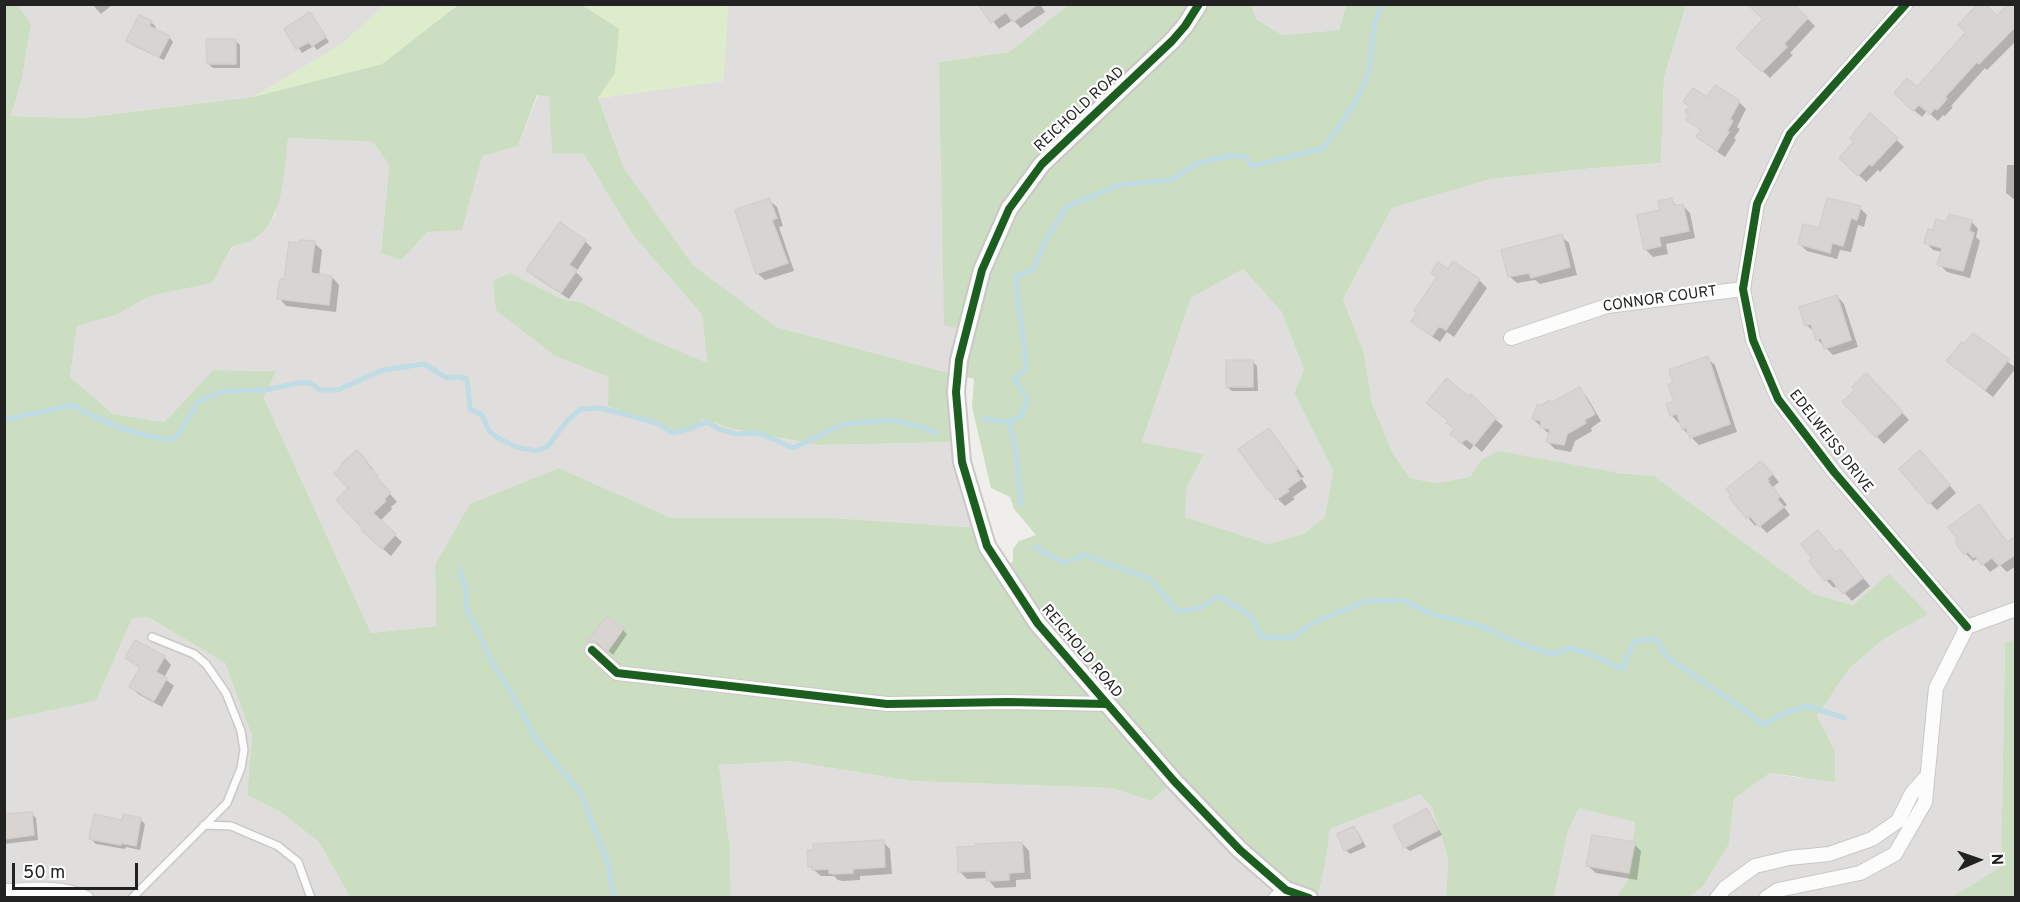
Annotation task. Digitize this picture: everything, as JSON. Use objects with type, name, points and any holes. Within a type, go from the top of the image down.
[{"type":"street","name":"REICHOLD ROAD","points":[[1199,4],[1172,41],[1042,164],[1009,209],[982,270],[959,360],[956,392],[962,462],[987,546],[1038,624],[1174,781],[1281,894],[1309,897]]},
{"type":"street","name":"EDELWEISS DRIVE","points":[[1906,4],[1790,134],[1757,204],[1743,289],[1753,340],[1778,399],[1834,472],[1967,627]]},
{"type":"street","name":"CONNOR COURT","points":[[1511,338],[1607,306],[1743,289]]},
{"type":"street","points":[[1766,897],[1778,890],[1860,873],[1895,854],[1925,802],[1936,688],[1967,627],[2016,609]]},
{"type":"street","points":[[592,650],[617,673],[887,704],[1008,702],[1107,704]]},
{"type":"street","points":[[1717,897],[1725,888],[1755,866],[1789,858],[1829,854],[1872,839],[1898,821],[1912,793],[1927,776]]},
{"type":"street","points":[[4,891],[67,891],[86,897]]},
{"type":"lane","points":[[132,897],[227,803],[241,768],[244,750],[241,730],[226,693],[206,664],[194,654],[152,638]]},
{"type":"lane","points":[[204,825],[231,826],[278,846],[298,862],[311,897]]},
{"type":"shaded area","points":[[18,5],[385,5],[342,44],[253,97],[82,118],[11,116],[22,79],[31,26]]},
{"type":"shaded area","points":[[728,5],[1068,5],[1009,52],[939,62],[967,330],[958,375],[776,327],[693,265],[624,168],[598,98],[723,81]]},
{"type":"shaded area","points":[[1251,5],[1346,5],[1339,30],[1282,35],[1255,19]]},
{"type":"shaded area","points":[[1686,5],[2015,5],[2016,639],[2005,643],[2001,867],[1951,897],[1690,897],[1703,886],[1729,844],[1734,799],[1770,773],[1800,778],[1835,751],[1817,716],[1849,669],[1884,639],[1927,614],[1889,573],[1853,605],[1814,594],[1654,476],[1481,460],[1470,477],[1436,483],[1410,478],[1393,454],[1372,403],[1364,353],[1343,299],[1392,208],[1491,179],[1661,163],[1664,78]]},
{"type":"shaded area","points":[[538,95],[550,97],[552,153],[583,153],[632,234],[702,315],[707,364],[652,340],[581,302],[564,300],[510,273],[555,356],[609,377],[703,419],[734,429],[819,445],[961,442],[982,528],[833,518],[672,518],[559,468],[435,565],[436,626],[371,633],[264,398],[276,371],[213,370],[166,422],[113,414],[70,377],[77,326],[116,315],[150,296],[211,283],[233,247],[258,238],[275,216],[283,179],[288,138],[373,142],[389,165],[381,252],[401,260],[428,232],[462,229],[482,155],[518,146]]},
{"type":"shaded area","points":[[1243,269],[1281,311],[1304,369],[1294,393],[1333,471],[1325,517],[1303,534],[1269,544],[1185,517],[1187,487],[1204,454],[1142,442],[1191,298]]},
{"type":"shaded area","points":[[132,617],[148,617],[225,663],[252,736],[247,795],[279,811],[319,842],[350,897],[5,898],[5,720],[96,701]]},
{"type":"shaded area","points":[[789,761],[911,781],[1112,788],[1151,801],[1174,781],[1309,897],[731,897],[730,848],[719,765]]},
{"type":"shaded area","points":[[1420,793],[1432,808],[1448,857],[1446,897],[1318,898],[1330,829]]},
{"type":"shaded area","points":[[1579,807],[1635,822],[1628,879],[1617,897],[1554,898],[1568,831]]},
{"type":"green space","points":[[5,5],[18,5],[31,25],[22,79],[11,116],[82,118],[253,97],[382,64],[458,5],[582,5],[619,29],[615,73],[598,98],[624,168],[693,265],[776,327],[957,375],[966,330],[944,325],[939,62],[1009,52],[1068,5],[1251,5],[1256,19],[1282,35],[1339,30],[1346,5],[1686,5],[1664,78],[1661,163],[1491,179],[1392,208],[1343,299],[1364,353],[1372,403],[1393,454],[1410,478],[1436,483],[1470,477],[1481,460],[1498,451],[1619,473],[1654,476],[1814,594],[1853,605],[1889,573],[1928,614],[1884,639],[1849,669],[1817,716],[1835,751],[1835,782],[1770,773],[1734,799],[1729,844],[1703,886],[1690,897],[1617,897],[1628,879],[1635,822],[1579,808],[1568,831],[1554,897],[1446,897],[1448,857],[1432,808],[1420,794],[1330,829],[1318,897],[1309,897],[1286,890],[1174,781],[1151,801],[1112,788],[911,781],[789,761],[719,765],[730,848],[731,897],[350,897],[319,842],[279,811],[247,795],[252,736],[225,663],[148,617],[132,618],[96,701],[5,720]],"holes":[[[537,95],[549,97],[552,153],[583,153],[632,234],[702,315],[707,363],[652,340],[581,302],[564,300],[510,273],[493,281],[496,310],[555,356],[609,377],[608,406],[682,435],[703,419],[734,429],[819,445],[961,442],[958,375],[974,379],[972,407],[991,488],[1010,497],[1014,509],[1036,535],[1019,541],[1013,549],[1013,562],[1001,567],[982,528],[833,518],[672,518],[559,468],[470,504],[435,565],[436,626],[371,633],[264,398],[276,371],[213,370],[165,422],[113,414],[70,377],[77,326],[116,315],[150,296],[212,283],[232,247],[259,236],[268,226],[279,203],[288,138],[373,142],[389,165],[381,253],[401,260],[428,232],[462,230],[482,156],[518,146]],[[1243,269],[1281,311],[1304,369],[1294,393],[1333,471],[1325,517],[1303,534],[1269,544],[1185,517],[1187,487],[1204,454],[1142,442],[1191,298]]]},
{"type":"green space","points":[[385,5],[458,5],[382,64],[253,97],[342,44]]},
{"type":"green space","points":[[582,5],[728,5],[723,81],[598,98],[615,73],[618,29]]},
{"type":"green space","points":[[2015,639],[2015,897],[1951,897],[2001,867],[2005,643]]},
{"type":"building","points":[[978,4],[1038,4],[1013,22],[1006,12],[991,23]]},
{"type":"building","points":[[1747,4],[1794,4],[1808,18],[1784,44],[1787,47],[1762,72],[1736,48],[1763,19]]},
{"type":"building","points":[[1978,4],[1985,4],[1997,16],[2008,4],[2016,4],[2016,26],[1979,64],[1977,62],[1945,97],[1947,99],[1937,110],[1935,108],[1930,114],[1919,105],[1913,111],[1894,93],[1907,78],[1917,87],[1966,32],[1958,25]]},
{"type":"building","points":[[310,12],[326,37],[312,46],[309,42],[296,49],[284,29]]},
{"type":"building","points":[[139,15],[152,21],[149,26],[170,36],[159,57],[126,41]]},
{"type":"building","points":[[206,39],[236,39],[236,64],[207,64]]},
{"type":"building","points":[[1715,85],[1740,101],[1730,119],[1733,121],[1727,131],[1729,132],[1717,151],[1696,137],[1701,130],[1686,120],[1689,115],[1685,112],[1689,106],[1683,102],[1693,88],[1707,97]]},
{"type":"building","points":[[1870,113],[1898,138],[1872,166],[1869,164],[1858,176],[1839,158],[1854,141],[1850,138]]},
{"type":"building","points":[[769,198],[777,218],[772,220],[788,263],[756,274],[735,210]]},
{"type":"building","points":[[1672,198],[1674,206],[1683,204],[1689,231],[1659,237],[1661,246],[1644,250],[1637,215],[1660,210],[1658,201]]},
{"type":"building","points":[[1827,198],[1861,206],[1857,220],[1851,218],[1843,246],[1832,243],[1830,253],[1798,244],[1803,224],[1819,228]]},
{"type":"building","points":[[1949,214],[1972,220],[1969,231],[1974,233],[1963,271],[1937,265],[1942,248],[1924,243],[1928,229],[1933,230],[1936,219],[1946,222]]},
{"type":"building","points":[[560,222],[586,240],[569,265],[577,270],[561,293],[526,270]]},
{"type":"building","points":[[1562,234],[1570,267],[1531,278],[1529,273],[1508,277],[1501,250]]},
{"type":"building","points":[[300,240],[315,241],[311,273],[332,276],[329,305],[277,299],[280,279],[284,279],[289,242],[299,243]]},
{"type":"building","points":[[1453,261],[1480,279],[1446,330],[1439,326],[1432,336],[1411,322],[1417,313],[1414,311],[1437,277],[1431,273],[1438,262],[1448,269]]},
{"type":"building","points":[[1837,295],[1851,340],[1824,349],[1821,338],[1816,340],[1811,324],[1805,326],[1799,307]]},
{"type":"building","points":[[1973,333],[2009,359],[1985,390],[1946,361]]},
{"type":"building","points":[[1708,356],[1730,424],[1690,438],[1686,428],[1682,429],[1677,414],[1670,416],[1666,404],[1674,401],[1668,385],[1673,383],[1669,370]]},
{"type":"building","points":[[1226,360],[1253,360],[1253,387],[1226,387]]},
{"type":"building","points":[[1866,373],[1903,412],[1876,437],[1842,402],[1855,390],[1852,387]]},
{"type":"building","points":[[1447,378],[1469,397],[1471,394],[1496,418],[1474,445],[1466,439],[1461,443],[1450,434],[1454,429],[1446,423],[1448,421],[1426,403]]},
{"type":"building","points":[[1580,387],[1595,414],[1584,420],[1586,423],[1567,434],[1564,445],[1546,442],[1550,429],[1540,428],[1541,421],[1532,419],[1537,405],[1550,400],[1552,402]]},
{"type":"building","points":[[1269,428],[1298,469],[1295,470],[1301,479],[1276,500],[1238,449]]},
{"type":"building","points":[[357,450],[378,476],[376,477],[391,493],[373,513],[396,534],[382,549],[361,530],[362,528],[336,500],[348,488],[334,473]]},
{"type":"building","points":[[1920,450],[1950,485],[1929,504],[1899,469]]},
{"type":"building","points":[[1761,461],[1773,474],[1767,479],[1768,482],[1780,497],[1777,499],[1784,507],[1759,527],[1750,516],[1747,519],[1729,497],[1731,495],[1726,489]]},
{"type":"building","points":[[1979,504],[2007,542],[2016,536],[2016,554],[1999,566],[1992,558],[1982,565],[1975,556],[1973,558],[1968,552],[1964,555],[1955,542],[1958,539],[1948,527]]},
{"type":"building","points":[[1818,530],[1836,552],[1840,549],[1863,578],[1843,594],[1830,578],[1825,581],[1809,561],[1812,558],[1801,544]]},
{"type":"building","points":[[606,616],[624,628],[607,652],[598,643],[588,641]]},
{"type":"building","points":[[135,640],[165,656],[156,672],[167,678],[154,701],[129,687],[140,667],[125,658]]},
{"type":"building","points":[[1427,808],[1438,830],[1404,848],[1393,826]]},
{"type":"building","points":[[32,812],[34,835],[4,839],[4,814]]},
{"type":"building","points":[[94,814],[122,820],[123,814],[141,818],[136,846],[89,839]]},
{"type":"building","points":[[1354,826],[1362,842],[1344,851],[1337,834]]},
{"type":"building","points":[[1592,835],[1635,842],[1629,873],[1586,866]]},
{"type":"building","points":[[884,840],[885,867],[853,869],[853,873],[834,874],[829,873],[829,869],[812,870],[812,866],[808,867],[807,850],[813,850],[813,844]]},
{"type":"building","points":[[1022,842],[1024,872],[1009,873],[1009,880],[986,881],[986,871],[958,872],[957,847]]},
{"type":"waterway","points":[[984,419],[1009,422],[1022,416],[1027,398],[1014,379],[1026,368],[1016,276],[1033,270],[1046,240],[1066,207],[1119,185],[1171,180],[1197,163],[1231,156],[1245,156],[1252,166],[1324,148],[1359,96],[1367,77],[1374,30],[1383,4]]},
{"type":"waterway","points":[[4,420],[73,405],[120,428],[171,440],[179,434],[198,402],[223,391],[266,390],[298,383],[310,383],[320,390],[338,390],[383,370],[424,364],[447,378],[467,379],[470,409],[482,415],[489,431],[516,447],[537,451],[548,446],[567,421],[581,409],[600,408],[657,423],[673,433],[707,422],[719,429],[736,434],[759,433],[793,448],[844,424],[892,420],[937,433]]},
{"type":"waterway","points":[[1009,422],[1015,445],[1021,505]]},
{"type":"waterway","points":[[1035,547],[1064,563],[1085,555],[1150,579],[1178,612],[1200,608],[1219,596],[1250,615],[1262,637],[1291,638],[1313,623],[1366,601],[1403,600],[1431,614],[1481,626],[1518,643],[1552,654],[1571,648],[1593,655],[1622,669],[1634,641],[1656,639],[1667,657],[1763,725],[1782,714],[1807,706],[1845,718]]},
{"type":"waterway","points":[[460,570],[466,592],[466,608],[493,664],[537,741],[580,792],[608,863],[614,898]]},
{"type":"cycle path","points":[[1199,4],[1172,41],[1042,164],[1009,209],[982,270],[959,360],[956,392],[962,462],[987,546],[1038,624],[1174,781],[1240,850],[1286,890],[1309,898]]},
{"type":"cycle path","points":[[1906,4],[1790,134],[1757,204],[1743,289],[1753,340],[1778,399],[1834,472],[1967,627]]},
{"type":"cycle path","points":[[592,650],[617,673],[887,704],[1008,702],[1107,704]]}]
